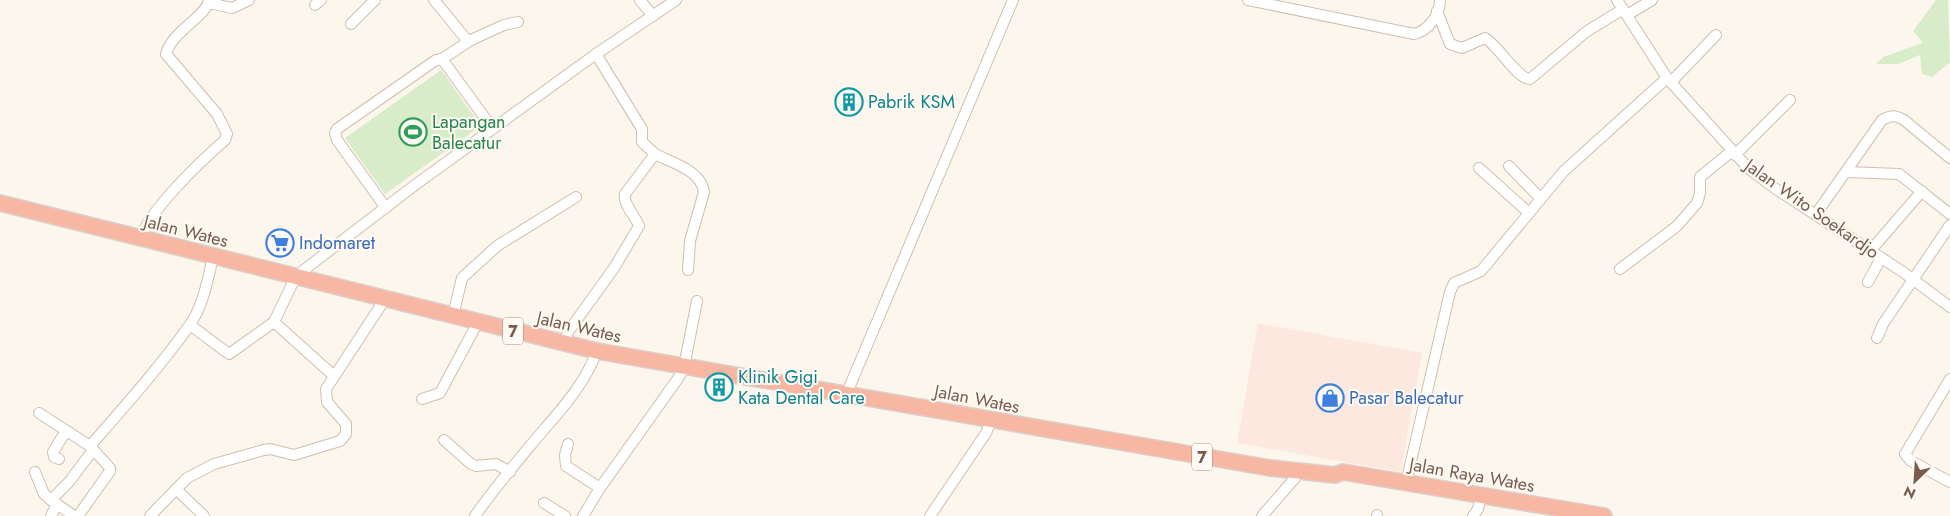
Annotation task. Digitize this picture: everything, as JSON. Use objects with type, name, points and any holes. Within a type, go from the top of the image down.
[{"type":"highway","name":"Jalan Wates","points":[[0,203],[564,344],[684,367],[1069,434]]},
{"type":"highway","name":"Jalan Raya Wates","points":[[1069,434],[1297,471],[1335,475],[1343,472],[1566,516]]},
{"type":"highway","name":"Jalan Raya Wates","points":[[1335,475],[1341,480],[1604,516]]},
{"type":"street","points":[[141,238],[143,229],[177,186],[225,140],[227,134],[217,114],[166,54],[174,37],[207,8],[209,2],[232,8],[250,0]]},
{"type":"street","points":[[351,24],[374,0]]},
{"type":"street","points":[[434,0],[462,36],[471,40]]},
{"type":"street","points":[[640,0],[653,16]]},
{"type":"street","points":[[190,325],[229,354],[274,322],[296,276],[596,54],[676,0]]},
{"type":"street","points":[[846,395],[1013,0]]},
{"type":"street","points":[[1248,0],[1301,5],[1414,34],[1428,28],[1437,11],[1440,0]]},
{"type":"street","points":[[1437,11],[1450,44],[1462,48],[1484,38],[1498,48],[1522,78],[1530,79],[1586,32],[1622,8],[1652,0]]},
{"type":"street","name":"Jalan Wito Soekardjo","points":[[1622,8],[1669,80],[1733,153],[1776,189],[1871,250],[1950,307]]},
{"type":"street","points":[[386,208],[337,140],[335,133],[337,129],[436,60],[442,59],[471,40],[504,25],[518,22]]},
{"type":"street","points":[[1406,483],[1452,288],[1481,271],[1528,212],[1564,172],[1669,80],[1716,35]]},
{"type":"street","points":[[596,54],[642,129],[642,142],[655,154],[694,174],[703,184],[704,192],[690,241],[688,270]]},
{"type":"street","points":[[442,59],[493,129]]},
{"type":"street","points":[[1620,269],[1676,226],[1699,199],[1700,177],[1733,153],[1790,100]]},
{"type":"street","points":[[1816,214],[1882,120],[1889,115],[1904,120],[1950,158]]},
{"type":"street","points":[[564,344],[568,332],[614,268],[639,226],[633,211],[626,204],[625,194],[655,154]]},
{"type":"street","points":[[1509,166],[1540,198]]},
{"type":"street","points":[[1479,168],[1528,212]]},
{"type":"street","points":[[1847,172],[1899,174],[1950,214]]},
{"type":"street","points":[[1871,250],[1922,191]]},
{"type":"street","points":[[454,316],[462,278],[496,246],[576,197]]},
{"type":"street","points":[[1877,338],[1913,279],[1950,225]]},
{"type":"street","points":[[51,516],[54,502],[70,482],[92,448],[169,354],[190,325],[207,284],[213,257]]},
{"type":"street","points":[[1868,282],[1881,258]]},
{"type":"street","points":[[150,516],[187,478],[214,464],[264,450],[270,449],[294,454],[340,442],[346,434],[346,424],[327,402],[325,396],[326,389],[385,299]]},
{"type":"street","points":[[583,516],[600,488],[675,385],[684,367],[697,302]]},
{"type":"street","points":[[274,322],[334,376]]},
{"type":"street","points":[[422,400],[440,393],[478,322]]},
{"type":"street","points":[[475,516],[564,409],[592,365],[597,351]]},
{"type":"street","points":[[1950,378],[1905,454],[1911,461],[1950,482]]},
{"type":"street","points":[[35,472],[44,494],[76,516],[111,470],[92,448],[39,413]]},
{"type":"street","points":[[930,516],[986,433],[991,421]]},
{"type":"street","points":[[58,459],[53,452],[66,431]]},
{"type":"street","points":[[444,440],[471,464],[476,466],[496,464],[510,472]]},
{"type":"street","points":[[568,444],[565,455],[566,466],[600,488]]},
{"type":"street","points":[[1262,516],[1294,478],[1297,471]]},
{"type":"street","points":[[176,489],[204,516]]},
{"type":"street","points":[[1473,516],[1481,499]]},
{"type":"street","points":[[544,504],[565,516]]},
{"type":"shaded area","name":"Pasar Balecatur","points":[[1258,323],[1422,353],[1401,472],[1237,443]]},
{"type":"green space","points":[[1936,0],[1948,0],[1950,62],[1932,77],[1922,74],[1920,55],[1898,64],[1876,64],[1883,57],[1923,43],[1913,31]]},
{"type":"green space","name":"Lapangan Balecatur","points":[[441,70],[481,126],[385,194],[345,138]]},
{"type":"place","name":"Pabrik KSM","points":[[849,102]]},
{"type":"place","name":"Lapangan Balecatur","points":[[413,132]]},
{"type":"place","name":"Indomaret","points":[[280,243]]},
{"type":"place","name":"Klinik Gigi Kata Dental Care","points":[[719,387]]},
{"type":"place","name":"Pasar Balecatur","points":[[1330,398]]}]
